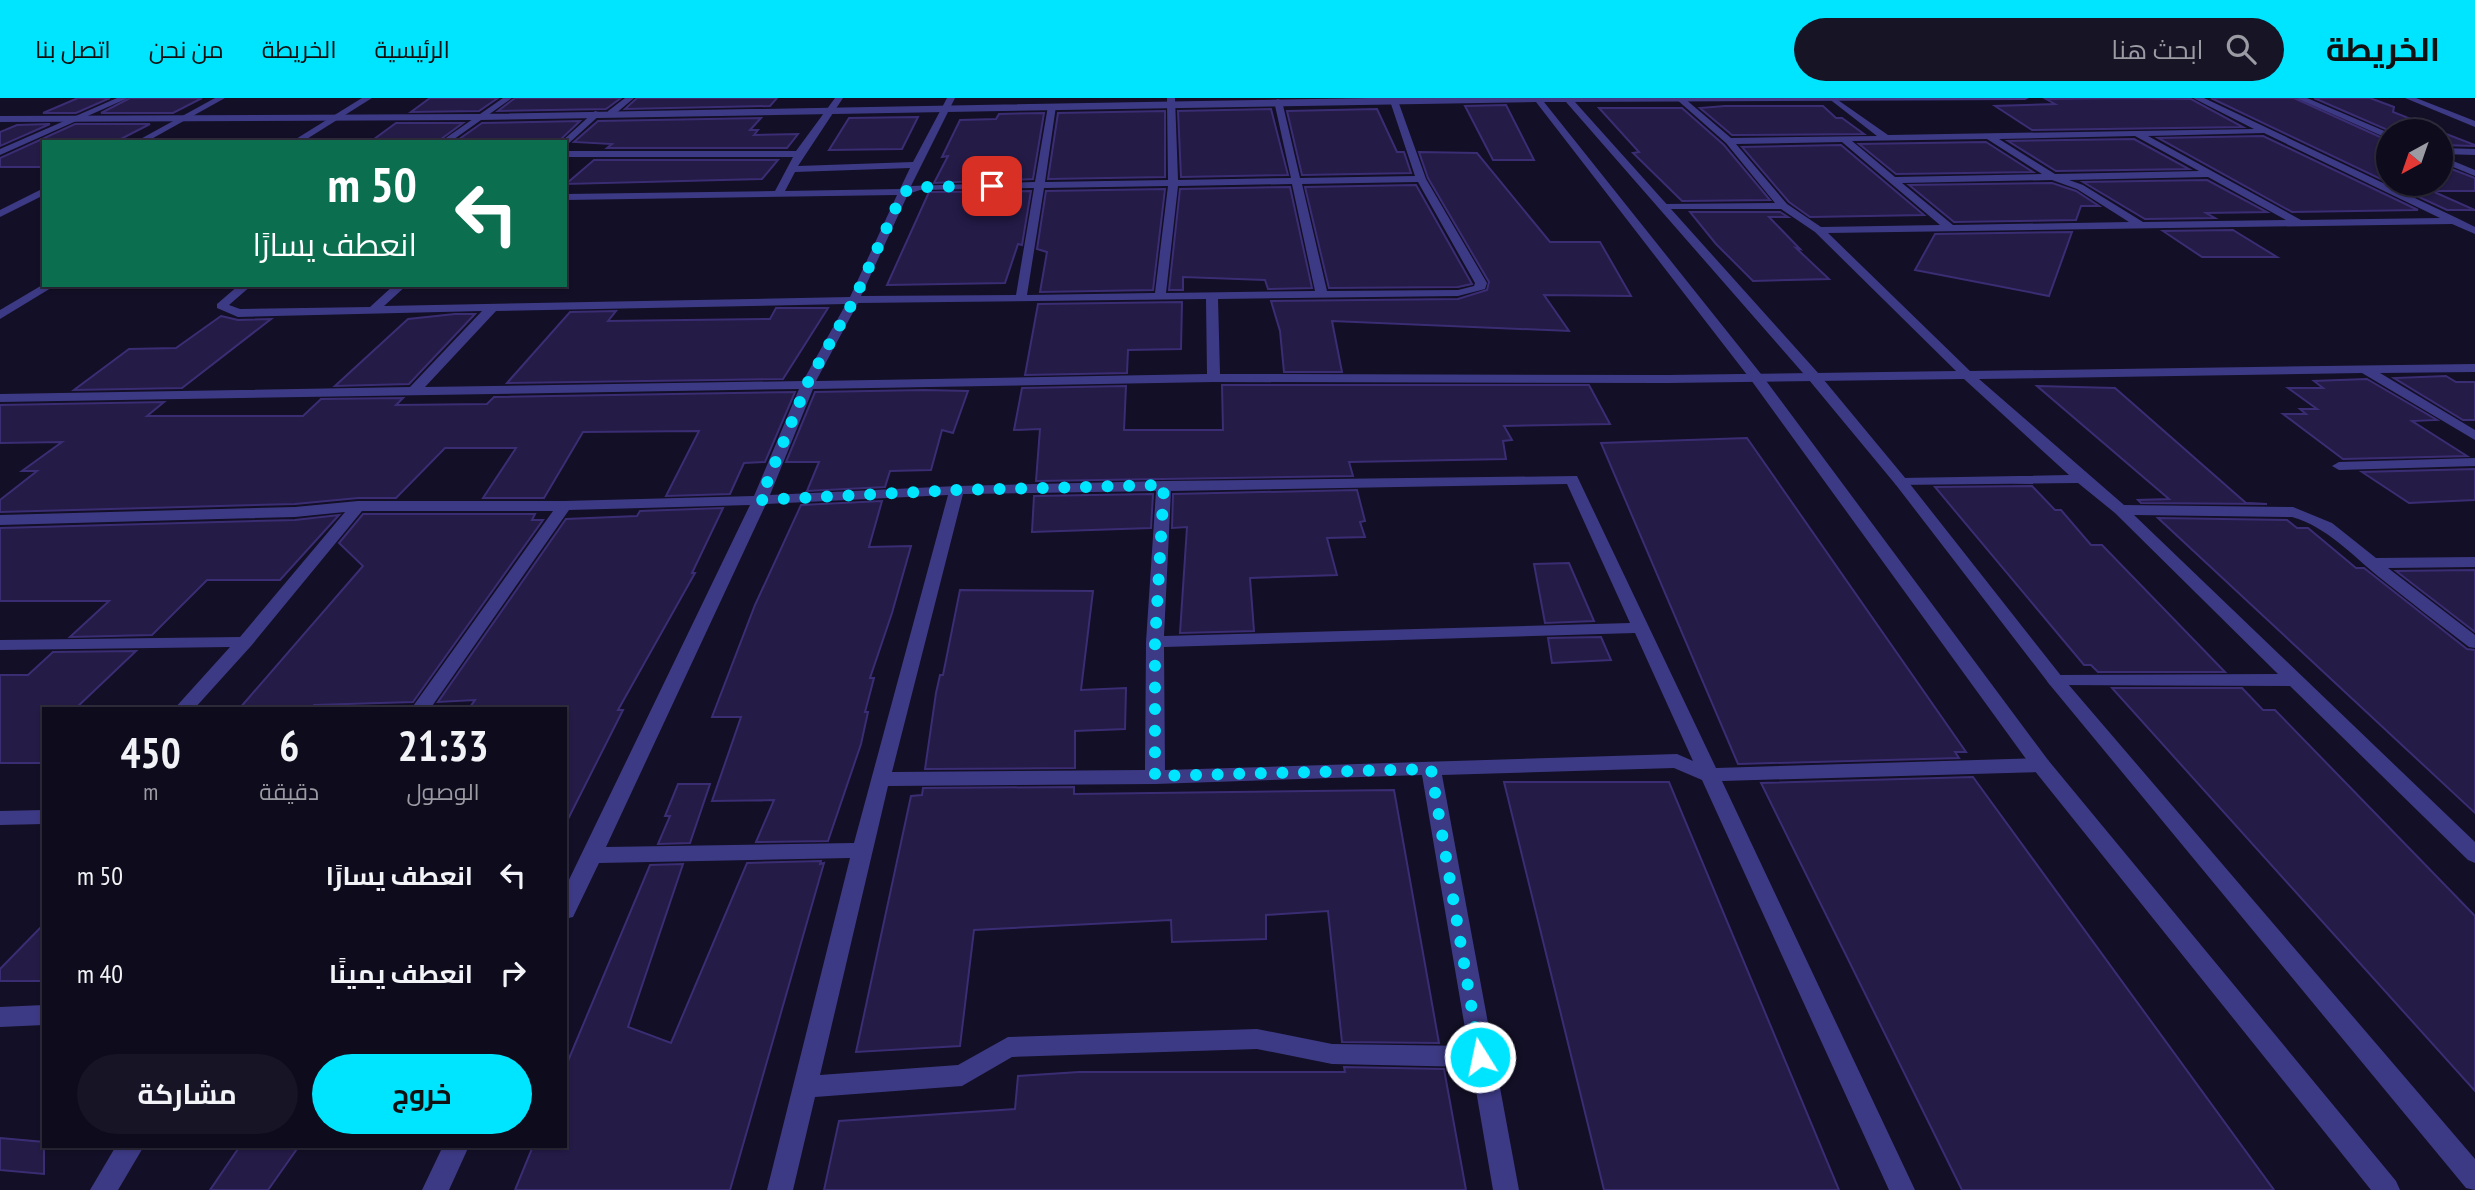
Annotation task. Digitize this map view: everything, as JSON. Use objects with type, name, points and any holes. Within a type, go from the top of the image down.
[{"type":"street","points":[[0,152],[124,98]]},
{"type":"street","points":[[143,140],[221,98]]},
{"type":"street","points":[[298,140],[368,98]]},
{"type":"street","points":[[447,140],[508,98]]},
{"type":"street","points":[[611,113],[629,98]]},
{"type":"street","points":[[779,194],[799,154],[839,98]]},
{"type":"street","points":[[1679,98],[1729,141],[1783,206],[1819,230],[1966,374],[2120,510],[2475,855]]},
{"type":"street","points":[[0,119],[478,117],[832,111],[950,103],[1052,106],[1171,101],[1393,99],[2025,98]]},
{"type":"street","points":[[2197,98],[2475,231]]},
{"type":"street","points":[[2300,98],[2376,130]]},
{"type":"street","points":[[2409,98],[2475,124]]},
{"type":"street","points":[[244,287],[221,306],[238,313],[375,308],[854,300],[1458,293],[1479,289],[1481,283],[1421,179],[1393,99]]},
{"type":"street","points":[[1537,99],[1756,377],[2041,765],[2388,1190]]},
{"type":"street","points":[[1568,99],[1814,377],[1901,482],[2056,681],[2475,1179]]},
{"type":"street","points":[[1831,99],[1886,138]]},
{"type":"street","points":[[1160,296],[1173,183],[1171,101]]},
{"type":"street","points":[[1278,102],[1322,295]]},
{"type":"street","points":[[567,907],[760,500],[807,384],[854,300],[903,192],[950,103]]},
{"type":"street","points":[[1021,298],[1052,106]]},
{"type":"street","points":[[567,140],[598,113]]},
{"type":"street","points":[[1729,141],[2263,131]]},
{"type":"street","points":[[2135,132],[2300,224]]},
{"type":"street","points":[[1989,136],[2053,177],[2080,187],[2142,226]]},
{"type":"street","points":[[1844,139],[1950,228]]},
{"type":"street","points":[[2454,151],[2475,152]]},
{"type":"street","points":[[567,154],[799,154]]},
{"type":"street","points":[[2454,164],[2475,173]]},
{"type":"street","points":[[791,169],[916,166]]},
{"type":"street","points":[[1894,180],[2210,174]]},
{"type":"street","points":[[567,197],[903,192],[919,187],[1421,179]]},
{"type":"street","points":[[0,214],[42,192]]},
{"type":"street","points":[[0,199],[31,198]]},
{"type":"street","points":[[1664,207],[1783,206]]},
{"type":"street","points":[[1819,230],[2455,221]]},
{"type":"street","points":[[0,315],[47,287]]},
{"type":"street","points":[[375,308],[399,287]]},
{"type":"street","points":[[1212,297],[1214,378]]},
{"type":"street","points":[[412,393],[494,306]]},
{"type":"street","points":[[0,398],[1214,378],[1814,377],[2475,368]]},
{"type":"street","points":[[2366,370],[2475,436]]},
{"type":"street","points":[[2339,466],[2475,462]]},
{"type":"street","points":[[0,520],[295,512],[359,506],[564,506],[760,500],[957,490],[1572,479],[1707,775],[1902,1190]]},
{"type":"street","points":[[1901,482],[2082,479]]},
{"type":"street","points":[[1155,776],[1155,642],[1164,485]]},
{"type":"street","points":[[780,1190],[880,779],[957,490]]},
{"type":"street","points":[[185,707],[245,642],[359,506]]},
{"type":"street","points":[[421,707],[564,506]]},
{"type":"street","points":[[2120,510],[2293,512],[2314,517],[2332,527],[2371,563],[2475,643]]},
{"type":"street","points":[[2371,563],[2475,562]]},
{"type":"street","points":[[1155,642],[1640,628]]},
{"type":"street","points":[[0,645],[245,642]]},
{"type":"street","points":[[2056,681],[2294,680]]},
{"type":"street","points":[[880,779],[1155,776],[1677,761],[1707,775],[2041,765]]},
{"type":"street","points":[[1431,769],[1480,1057],[1506,1190]]},
{"type":"street","points":[[0,818],[42,817]]},
{"type":"street","points":[[592,855],[864,850]]},
{"type":"street","points":[[0,1017],[42,1015]]},
{"type":"street","points":[[806,1087],[962,1075],[1008,1047],[1257,1039],[1332,1054],[1480,1057]]},
{"type":"street","points":[[103,1190],[130,1148]]},
{"type":"street","points":[[435,1190],[455,1148]]},
{"type":"building","points":[[78,98],[110,98],[76,113],[43,113]]},
{"type":"building","points":[[130,98],[202,98],[173,113],[101,113]]},
{"type":"building","points":[[430,98],[498,98],[479,111],[411,112]]},
{"type":"building","points":[[515,98],[621,98],[606,109],[498,111]]},
{"type":"building","points":[[637,98],[777,98],[770,106],[625,109]]},
{"type":"building","points":[[2211,98],[2294,98],[2376,135],[2376,177]]},
{"type":"building","points":[[2314,98],[2370,98],[2394,107],[2393,112],[2411,119],[2376,119],[2376,125]]},
{"type":"building","points":[[2046,99],[2191,99],[2243,127],[2032,130],[1995,106],[2055,104]]},
{"type":"building","points":[[1506,105],[1534,160],[1493,160],[1465,106]]},
{"type":"building","points":[[1823,106],[1836,118],[1842,118],[1864,134],[1732,135],[1700,108]]},
{"type":"building","points":[[1599,108],[1682,108],[1724,145],[1770,200],[1682,201],[1633,153],[1639,152]]},
{"type":"building","points":[[1271,109],[1288,175],[1181,177],[1178,111]]},
{"type":"building","points":[[1377,109],[1397,152],[1404,152],[1411,173],[1302,175],[1287,111]]},
{"type":"building","points":[[1165,111],[1165,177],[1048,179],[1058,113]]},
{"type":"building","points":[[1044,113],[1033,179],[934,183],[948,156],[942,157],[960,120],[996,119],[999,114]]},
{"type":"building","points":[[918,117],[902,149],[829,150],[849,118]]},
{"type":"building","points":[[761,118],[750,130],[758,130],[754,135],[798,134],[787,148],[607,148],[612,144],[574,142],[598,121]]},
{"type":"building","points":[[580,121],[560,140],[458,140],[482,123]]},
{"type":"building","points":[[396,123],[463,123],[440,140],[373,140]]},
{"type":"building","points":[[50,124],[0,146],[0,132],[17,125]]},
{"type":"building","points":[[75,124],[150,124],[119,140],[42,140],[42,167],[0,167],[0,158]]},
{"type":"building","points":[[2263,136],[2376,190],[2376,196],[2389,196],[2418,210],[2292,212],[2158,138]]},
{"type":"building","points":[[2454,137],[2475,145],[2454,145]]},
{"type":"building","points":[[2134,139],[2189,169],[2056,171],[2008,141]]},
{"type":"building","points":[[1986,142],[2033,172],[1896,174],[1859,144]]},
{"type":"building","points":[[1841,145],[1924,215],[1810,217],[1789,202],[1742,147]]},
{"type":"building","points":[[1419,152],[1477,153],[1550,242],[1600,242],[1631,296],[1544,295],[1569,331],[1332,321],[1342,372],[1284,372],[1280,331],[1271,301],[1458,299],[1487,290],[1489,282],[1428,178]]},
{"type":"building","points":[[594,160],[778,160],[762,179],[567,183]]},
{"type":"building","points":[[2454,170],[2475,178],[2475,191],[2454,191]]},
{"type":"building","points":[[2207,180],[2267,212],[2206,213],[2215,218],[2145,219],[2083,182]]},
{"type":"building","points":[[2052,183],[2076,191],[2099,206],[2081,206],[2076,220],[1954,222],[1909,185]]},
{"type":"building","points":[[1416,185],[1472,284],[1458,287],[1329,288],[1305,187]]},
{"type":"building","points":[[1290,187],[1312,288],[1268,289],[1265,280],[1183,277],[1183,290],[1169,290],[1180,189]]},
{"type":"building","points":[[1165,189],[1153,290],[1040,292],[1047,252],[1037,249],[1046,191]]},
{"type":"building","points":[[1031,191],[1022,245],[1018,244],[1005,283],[887,285],[929,192]]},
{"type":"building","points":[[2417,196],[2443,196],[2475,210],[2447,210]]},
{"type":"building","points":[[1690,212],[1780,212],[1788,217],[1769,217],[1800,249],[1796,248],[1829,279],[1753,281],[1716,244]]},
{"type":"building","points":[[2233,230],[2277,257],[2202,257],[2163,231]]},
{"type":"building","points":[[2072,232],[2049,296],[1915,270],[1935,234]]},
{"type":"building","points":[[1182,302],[1181,349],[1128,350],[1127,373],[1025,375],[1038,304]]},
{"type":"building","points":[[776,308],[828,308],[783,379],[507,383],[570,312],[616,311],[608,321],[770,319]]},
{"type":"building","points":[[475,314],[409,384],[335,386],[408,319]]},
{"type":"building","points":[[221,316],[238,320],[271,319],[182,388],[74,390],[129,349],[176,348]]},
{"type":"building","points":[[2446,376],[2456,382],[2475,382],[2475,420],[2463,420],[2394,378]]},
{"type":"building","points":[[2367,379],[2437,420],[2412,421],[2467,456],[2343,459],[2283,414],[2306,414],[2300,409],[2317,409],[2288,388],[2323,388],[2314,381]]},
{"type":"building","points":[[1222,385],[1589,385],[1610,424],[1504,426],[1512,440],[1503,441],[1506,459],[1349,462],[1353,476],[1036,481],[1040,429],[1014,430],[1022,388],[1126,386],[1124,430],[1223,430]]},
{"type":"building","points":[[2037,386],[2115,388],[2246,503],[2267,504],[2141,503],[2138,500],[2169,499]]},
{"type":"building","points":[[968,391],[953,433],[942,430],[931,470],[890,471],[885,487],[807,491],[819,462],[786,462],[815,392]]},
{"type":"building","points":[[795,392],[765,462],[744,463],[730,494],[666,496],[699,431],[583,432],[544,498],[483,498],[516,448],[445,448],[396,498],[358,498],[295,504],[0,512],[0,500],[37,471],[22,471],[62,442],[0,443],[0,405],[164,402],[147,416],[303,416],[321,399],[403,398],[396,405],[487,404],[494,397]]},
{"type":"building","points":[[1747,438],[1966,752],[1955,752],[1959,758],[1738,764],[1601,443]]},
{"type":"building","points":[[2475,469],[2475,500],[2409,503],[2362,472]]},
{"type":"building","points":[[2032,486],[2055,510],[2061,510],[2091,545],[2102,545],[2225,672],[2098,672],[2091,665],[2084,665],[1935,487]]},
{"type":"building","points":[[1357,490],[1365,521],[1360,522],[1365,537],[1327,538],[1337,575],[1250,578],[1254,631],[1180,633],[1187,527],[1172,528],[1173,494]]},
{"type":"building","points":[[1153,494],[1151,528],[1032,532],[1034,496]]},
{"type":"building","points":[[882,501],[869,547],[911,546],[870,678],[874,678],[865,712],[868,712],[861,744],[828,841],[756,842],[774,800],[712,801],[741,717],[712,717],[755,605],[801,505]]},
{"type":"building","points":[[723,508],[692,573],[695,573],[618,710],[623,710],[567,821],[567,707],[470,707],[475,700],[438,702],[566,519],[637,516],[640,511]]},
{"type":"building","points":[[363,514],[535,514],[532,520],[543,520],[413,702],[241,707],[363,566],[339,543]]},
{"type":"building","points":[[339,515],[280,580],[207,580],[152,635],[70,637],[109,601],[0,601],[0,528],[295,520]]},
{"type":"building","points":[[2158,518],[2287,520],[2297,528],[2308,528],[2356,568],[2364,568],[2467,649],[2475,650],[2475,813]]},
{"type":"building","points":[[1569,563],[1594,621],[1545,623],[1534,564]]},
{"type":"building","points":[[2475,570],[2475,632],[2396,571]]},
{"type":"building","points":[[960,590],[1093,591],[1081,690],[1126,688],[1125,729],[1075,731],[1075,768],[925,769],[936,693],[940,675],[943,675]]},
{"type":"building","points":[[1601,637],[1611,660],[1552,663],[1548,638]]},
{"type":"building","points":[[136,651],[77,707],[42,707],[42,763],[0,763],[0,675],[28,675],[53,652]]},
{"type":"building","points":[[2112,688],[2242,688],[2263,710],[2275,710],[2475,916],[2475,1091]]},
{"type":"building","points":[[1973,777],[2274,1190],[1962,1190],[1761,783]]},
{"type":"building","points":[[1504,782],[1669,782],[1839,1190],[1604,1190]]},
{"type":"building","points":[[678,784],[710,784],[690,843],[658,844],[670,816],[665,816]]},
{"type":"building","points":[[1074,787],[1074,794],[1394,790],[1439,1043],[1342,1042],[1328,911],[1266,915],[1266,939],[1172,942],[1171,920],[974,930],[960,1046],[856,1052],[911,796],[922,795],[923,788]]},
{"type":"building","points":[[747,863],[824,863],[730,1190],[515,1190],[532,1148],[567,1148],[567,1063],[650,865],[683,864],[628,1027],[671,1043]]},
{"type":"building","points":[[42,926],[42,981],[0,981],[0,969]]},
{"type":"building","points":[[1344,1067],[1444,1069],[1466,1190],[824,1190],[839,1121],[1015,1109],[1018,1076],[1079,1072],[1345,1072]]},
{"type":"building","points":[[0,1138],[42,1142],[44,1174],[0,1170]]},
{"type":"building","points":[[239,1148],[298,1148],[268,1190],[210,1190]]},
{"type":"route","points":[[992,186],[919,187],[903,192],[854,300],[807,384],[760,500],[957,490],[1164,485],[1155,642],[1155,776],[1431,769],[1480,1057]]}]
